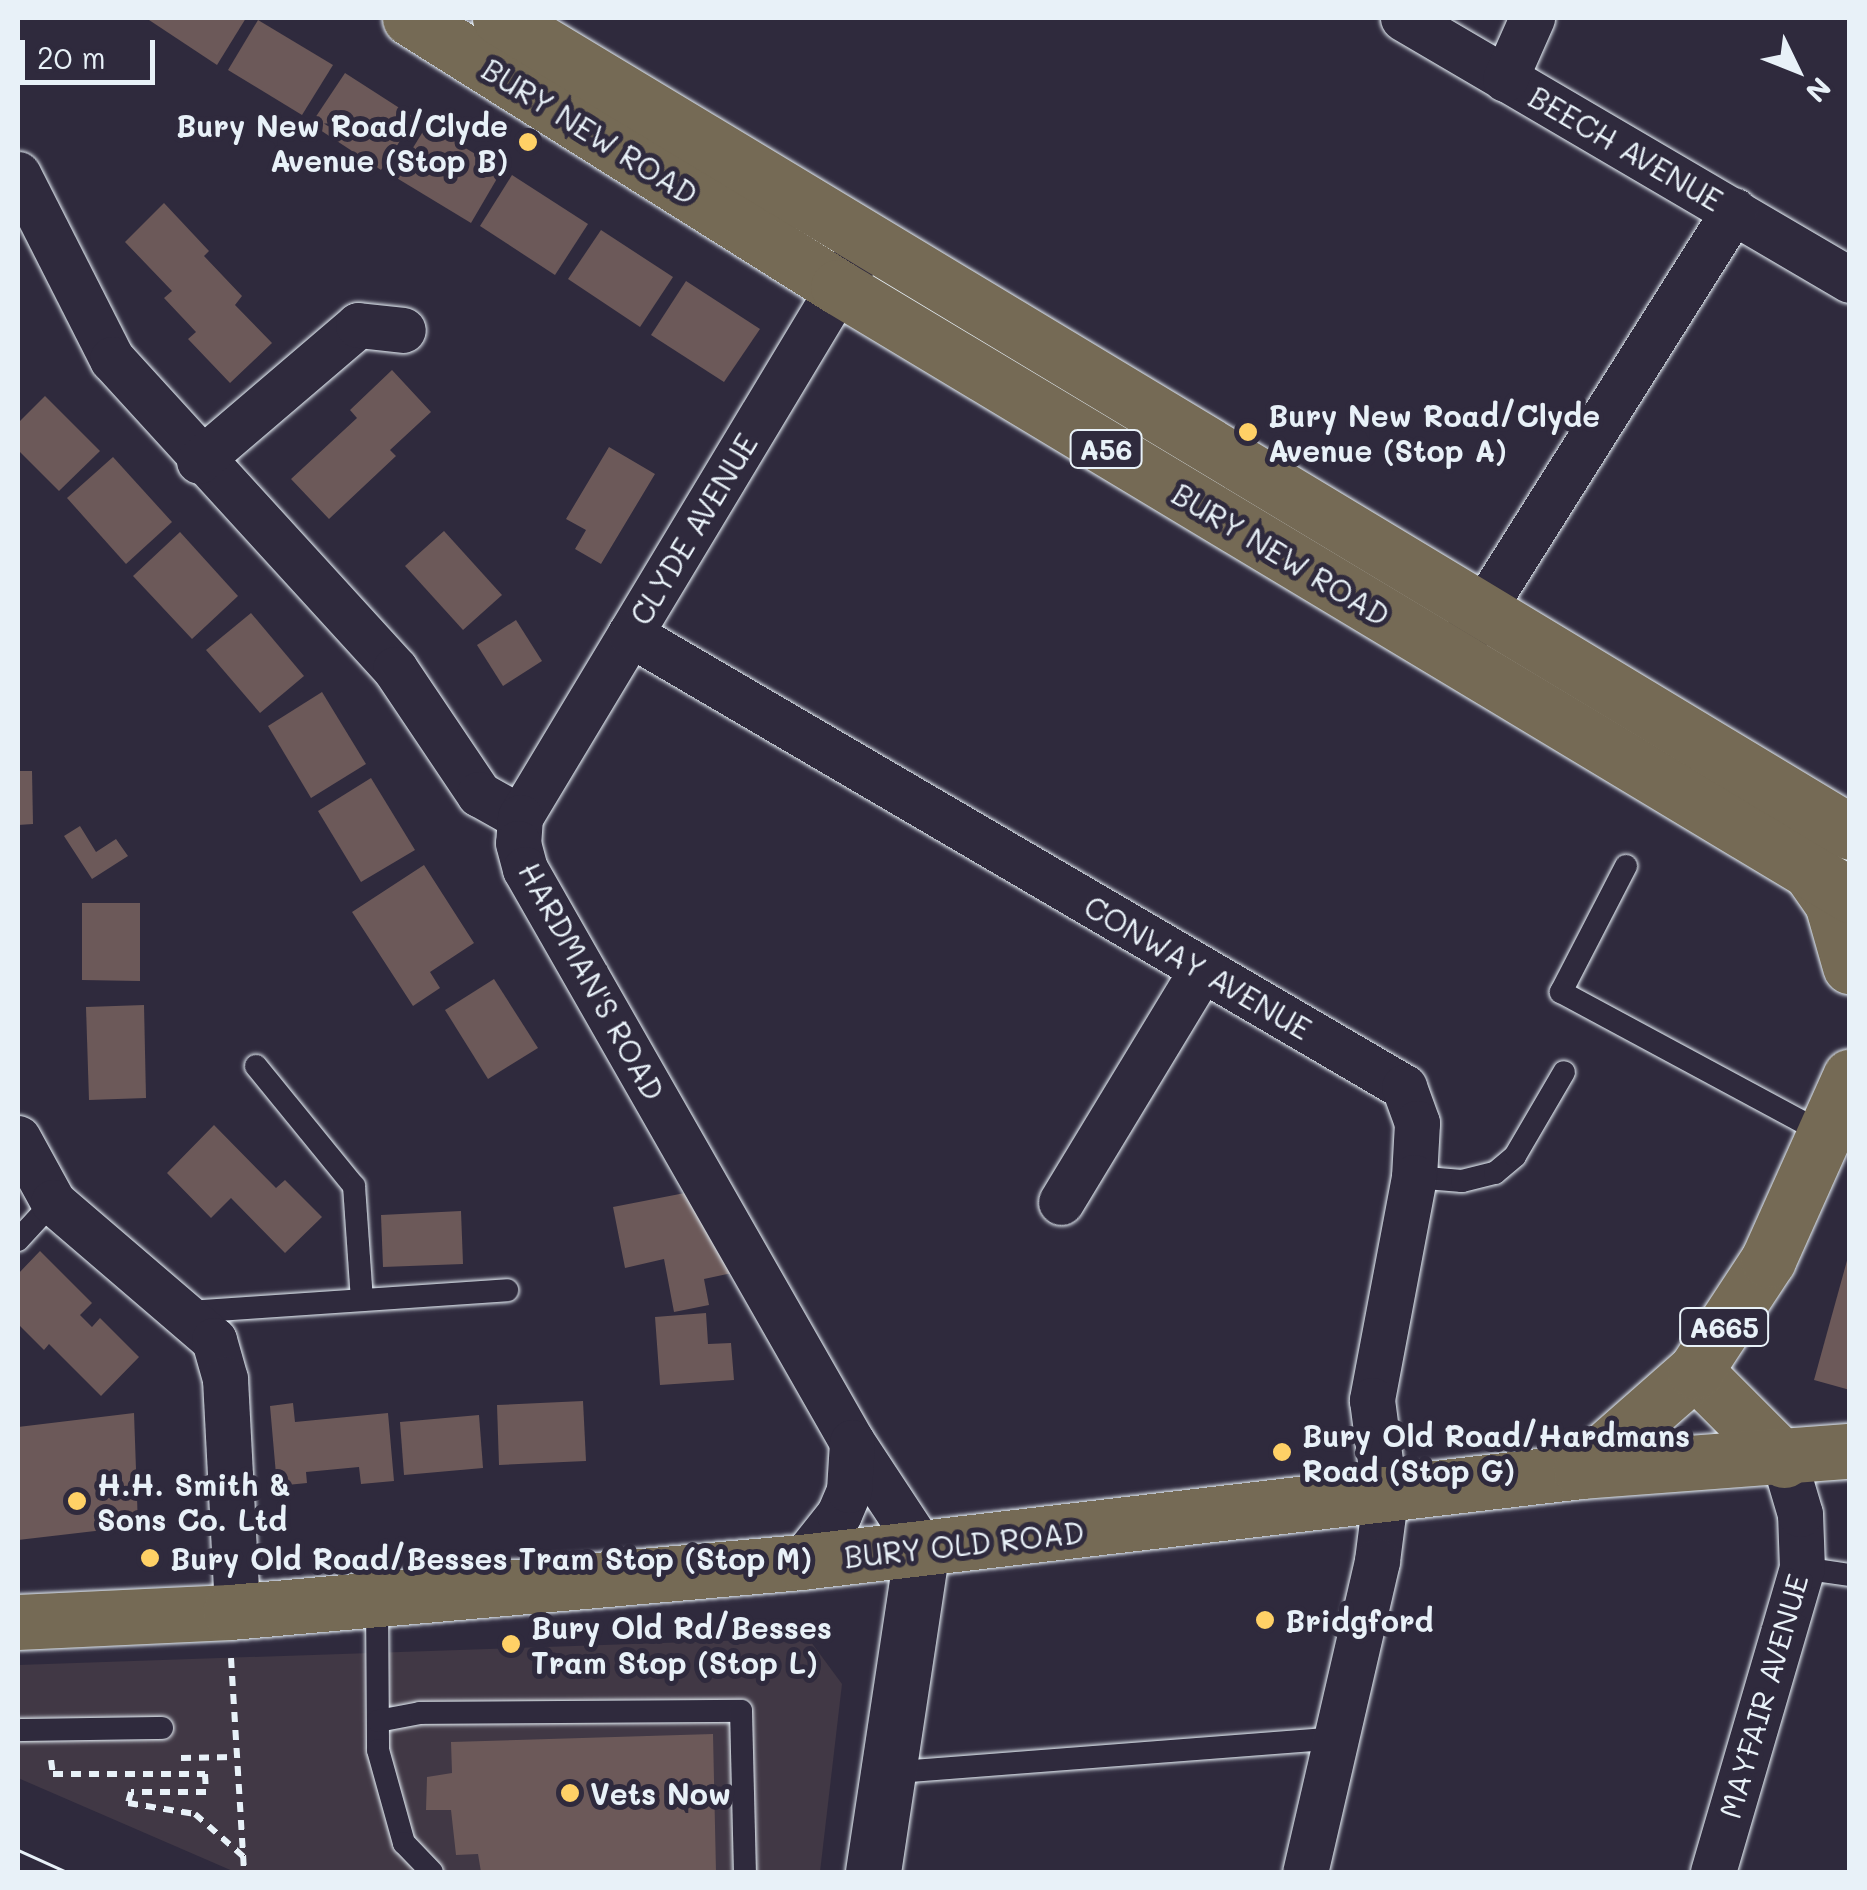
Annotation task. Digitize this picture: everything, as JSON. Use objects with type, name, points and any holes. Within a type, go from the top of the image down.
[{"type":"main road","name":"BURY NEW ROAD","points":[[410,18],[838,286],[1829,883]]},
{"type":"main road","name":"BURY NEW ROAD","points":[[500,18],[1850,832]]},
{"type":"main road","points":[[1829,883],[1850,966]]},
{"type":"main road","name":"A665","points":[[1581,1471],[1695,1371],[1768,1260],[1850,1077]]},
{"type":"main road","points":[[1695,1371],[1784,1460]]},
{"type":"main road","name":"BURY OLD ROAD","points":[[18,1622],[236,1611],[801,1562],[1385,1499],[1581,1471],[1784,1460],[1850,1451]]},
{"type":"street","name":"BEECH AVENUE","points":[[1404,18],[1850,280]]},
{"type":"street","points":[[1505,78],[1532,18]]},
{"type":"street","points":[[18,174],[112,359],[199,462],[396,669],[480,794],[520,817]]},
{"type":"street","points":[[1453,658],[1734,210]]},
{"type":"street","name":"CLYDE AVENUE","points":[[520,817],[867,242]]},
{"type":"street","points":[[199,462],[358,325],[403,330]]},
{"type":"street","name":"CONWAY AVENUE","points":[[630,634],[1404,1088],[1417,1123],[1414,1177],[1372,1400],[1385,1499],[1305,1872]]},
{"type":"street","name":"HARDMAN'S ROAD","points":[[520,817],[525,868],[852,1442],[922,1548]]},
{"type":"street","points":[[1061,1202],[1202,970]]},
{"type":"street","points":[[18,1138],[53,1202],[188,1312],[214,1340],[225,1379],[236,1611]]},
{"type":"street","points":[[801,1562],[839,1514],[849,1490],[852,1442]]},
{"type":"street","name":"MAYFAIR AVENUE","points":[[1713,1872],[1802,1568],[1800,1514],[1784,1460]]},
{"type":"street","points":[[873,1872],[922,1548]]},
{"type":"lane","points":[[1626,866],[1561,992],[1826,1135]]},
{"type":"lane","points":[[256,1066],[354,1186],[362,1300]]},
{"type":"lane","points":[[1414,1177],[1462,1180],[1495,1173],[1515,1156],[1564,1072]]},
{"type":"lane","points":[[18,1240],[53,1202]]},
{"type":"lane","points":[[188,1312],[508,1290]]},
{"type":"lane","points":[[1802,1568],[1850,1574]]},
{"type":"lane","points":[[377,1599],[378,1750],[404,1843],[432,1872]]},
{"type":"lane","points":[[378,1721],[420,1713],[741,1712],[744,1872]]},
{"type":"lane","points":[[18,1730],[162,1728]]},
{"type":"lane","points":[[885,1773],[1335,1738]]},
{"type":"path","points":[[232,1680],[244,1872]]},
{"type":"path","points":[[69,1758],[51,1758],[53,1774],[205,1774],[206,1792],[131,1792],[128,1803],[195,1814],[245,1858]]},
{"type":"shaded area","points":[[808,1638],[842,1684],[820,1872],[235,1872],[18,1778],[18,1665]]},
{"type":"building","points":[[146,18],[246,18],[217,65]]},
{"type":"building","points":[[258,20],[333,65],[302,115],[228,70]]},
{"type":"building","points":[[345,73],[415,118],[381,170],[311,124]]},
{"type":"building","points":[[427,125],[502,170],[471,223],[395,177]]},
{"type":"building","points":[[512,175],[588,224],[555,275],[480,226]]},
{"type":"building","points":[[164,203],[209,251],[204,256],[242,296],[235,305],[272,343],[230,383],[188,339],[196,332],[164,298],[172,291],[125,242]]},
{"type":"building","points":[[601,230],[673,277],[640,327],[568,279]]},
{"type":"building","points":[[686,281],[760,329],[724,382],[651,335]]},
{"type":"building","points":[[392,370],[431,412],[390,450],[396,456],[329,519],[291,479],[357,418],[350,410]]},
{"type":"building","points":[[45,396],[100,451],[59,491],[18,450],[18,423]]},
{"type":"building","points":[[609,447],[655,474],[601,564],[575,549],[586,530],[566,519]]},
{"type":"building","points":[[113,457],[172,522],[126,564],[67,498]]},
{"type":"building","points":[[444,531],[502,595],[463,630],[405,566]]},
{"type":"building","points":[[180,532],[238,596],[192,639],[133,576]]},
{"type":"building","points":[[251,613],[304,676],[260,713],[206,650]]},
{"type":"building","points":[[516,620],[542,661],[503,686],[477,645]]},
{"type":"building","points":[[322,692],[366,764],[311,798],[268,726]]},
{"type":"building","points":[[18,771],[32,771],[33,824],[18,825]]},
{"type":"building","points":[[371,778],[415,850],[361,882],[318,811]]},
{"type":"building","points":[[80,826],[96,852],[116,839],[128,856],[92,879],[64,836]]},
{"type":"building","points":[[424,865],[474,943],[430,972],[440,988],[413,1006],[352,912]]},
{"type":"building","points":[[82,903],[140,903],[140,981],[82,980]]},
{"type":"building","points":[[494,979],[538,1048],[488,1079],[445,1010]]},
{"type":"building","points":[[144,1005],[146,1098],[89,1100],[86,1007]]},
{"type":"building","points":[[214,1125],[276,1188],[285,1180],[322,1217],[285,1253],[231,1198],[211,1218],[167,1173]]},
{"type":"building","points":[[690,1192],[732,1273],[704,1279],[709,1305],[674,1312],[664,1259],[625,1268],[613,1207]]},
{"type":"building","points":[[461,1211],[463,1264],[383,1267],[381,1215]]},
{"type":"building","points":[[40,1251],[92,1303],[80,1315],[92,1327],[100,1318],[139,1357],[101,1396],[49,1344],[44,1350],[18,1324],[18,1274]]},
{"type":"building","points":[[1850,1257],[1850,1390],[1814,1380]]},
{"type":"building","points":[[706,1313],[708,1344],[731,1343],[734,1380],[660,1385],[655,1317]]},
{"type":"building","points":[[583,1401],[586,1461],[499,1465],[497,1405]]},
{"type":"building","points":[[293,1403],[295,1422],[388,1413],[394,1481],[361,1484],[359,1467],[306,1472],[307,1483],[277,1486],[270,1406]]},
{"type":"building","name":"H.H. Smith & Sons Co. Ltd","points":[[134,1413],[138,1526],[18,1540],[18,1427]]},
{"type":"building","points":[[479,1415],[483,1468],[404,1475],[400,1422]]},
{"type":"building","name":"Vets Now","points":[[713,1734],[716,1872],[481,1872],[478,1854],[456,1855],[451,1810],[426,1810],[427,1777],[452,1773],[451,1742]]},
{"type":"tram line","points":[[18,1850],[67,1872]]},
{"type":"place","name":"Bury New Road/Clyde Avenue (Stop B)","points":[[528,142]]},
{"type":"place","name":"Bury New Road/Clyde Avenue (Stop A)","points":[[1248,432]]},
{"type":"place","name":"Bury Old Road/Hardmans Road (Stop G)","points":[[1282,1452]]},
{"type":"place","name":"H.H. Smith & Sons Co. Ltd","points":[[77,1501]]},
{"type":"place","name":"Bury Old Road/Besses Tram Stop (Stop M)","points":[[150,1558]]},
{"type":"place","name":"Bridgford","points":[[1265,1620]]},
{"type":"place","name":"Bury Old Rd/Besses Tram Stop (Stop L)","points":[[511,1644]]},
{"type":"place","name":"Vets Now","points":[[570,1793]]}]
